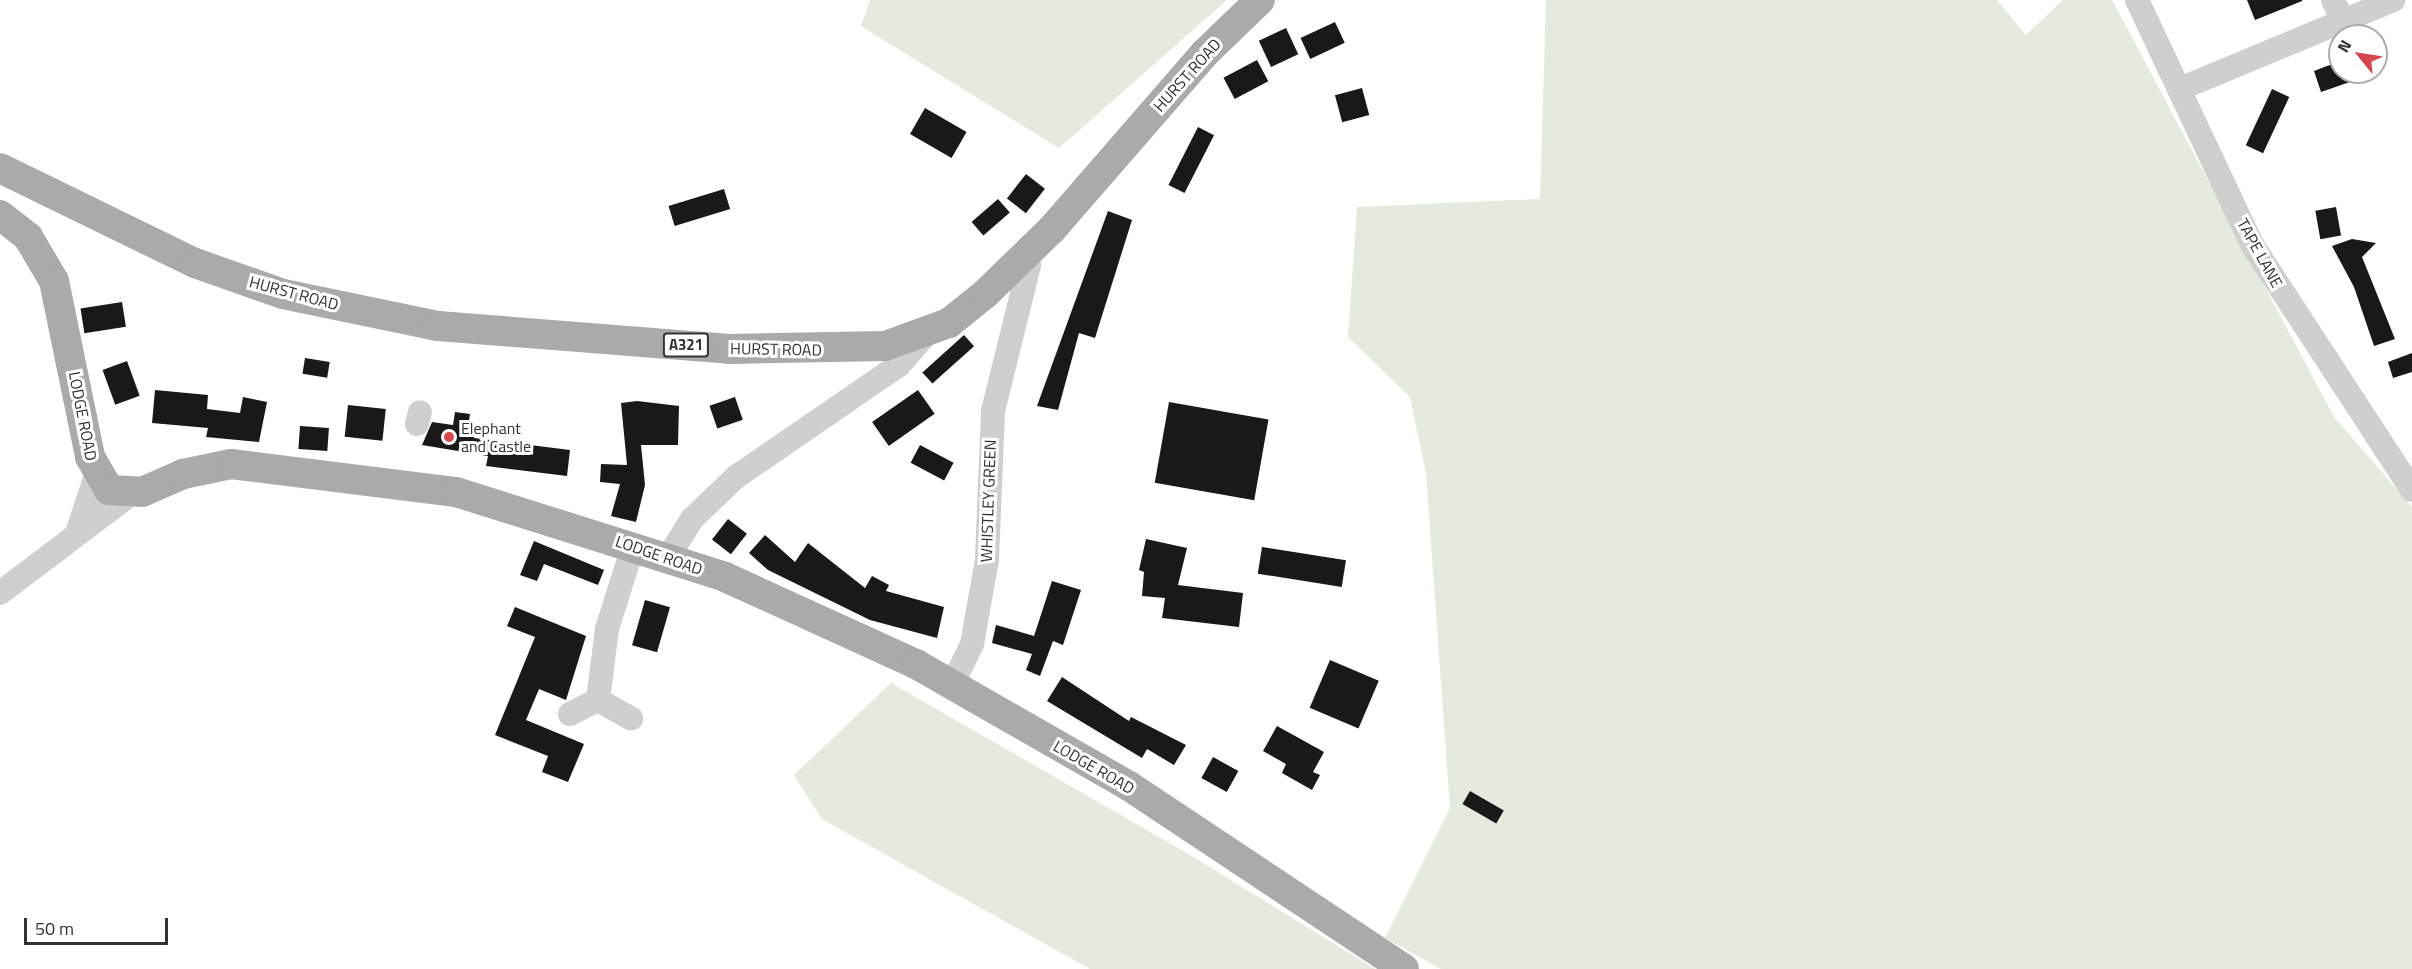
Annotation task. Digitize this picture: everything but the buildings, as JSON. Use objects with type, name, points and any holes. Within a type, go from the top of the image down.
[{"type":"main road","name":"HURST ROAD","points":[[0,168],[195,263],[283,294],[438,326],[729,349],[854,349],[926,334],[985,294],[1026,254],[1205,53],[1260,0]]},
{"type":"main road","name":"LODGE ROAD","points":[[39,186],[7,220],[28,237],[54,281],[96,476],[109,490],[131,494],[213,466],[279,468],[456,492],[633,546],[837,624],[952,685],[1129,786],[1404,969]]},
{"type":"street","name":"TAPE LANE","points":[[2137,0],[2182,88],[2253,246],[2412,490]]},
{"type":"street","points":[[2182,88],[2338,10],[2393,0]]},
{"type":"street","name":"WHISTLEY GREEN","points":[[952,685],[972,644],[987,560],[993,411],[1014,314],[1029,266],[1026,254]]},
{"type":"street","points":[[985,294],[1014,314]]},
{"type":"street","points":[[667,559],[692,519],[736,477],[860,388],[898,365],[926,334]]},
{"type":"street","points":[[854,349],[860,388]]},
{"type":"street","points":[[77,533],[96,476]]},
{"type":"street","points":[[0,593],[131,494]]},
{"type":"street","points":[[598,700],[607,629],[633,546]]},
{"type":"street","points":[[570,714],[598,700]]},
{"type":"street","points":[[598,700],[631,718]]},
{"type":"shaded area","points":[[870,0],[1227,0],[1059,148],[861,26]]},
{"type":"shaded area","points":[[1546,0],[1997,0],[2026,35],[2063,0],[2112,0],[2334,417],[2412,507],[2412,969],[1441,969],[1385,938],[1450,808],[1426,473],[1410,397],[1348,337],[1357,207],[1540,199]]},
{"type":"shaded area","points":[[891,683],[1185,852],[1375,969],[1090,969],[822,819],[794,775]]},
{"type":"place","name":"Elephant and Castle","points":[[449,437]]}]
